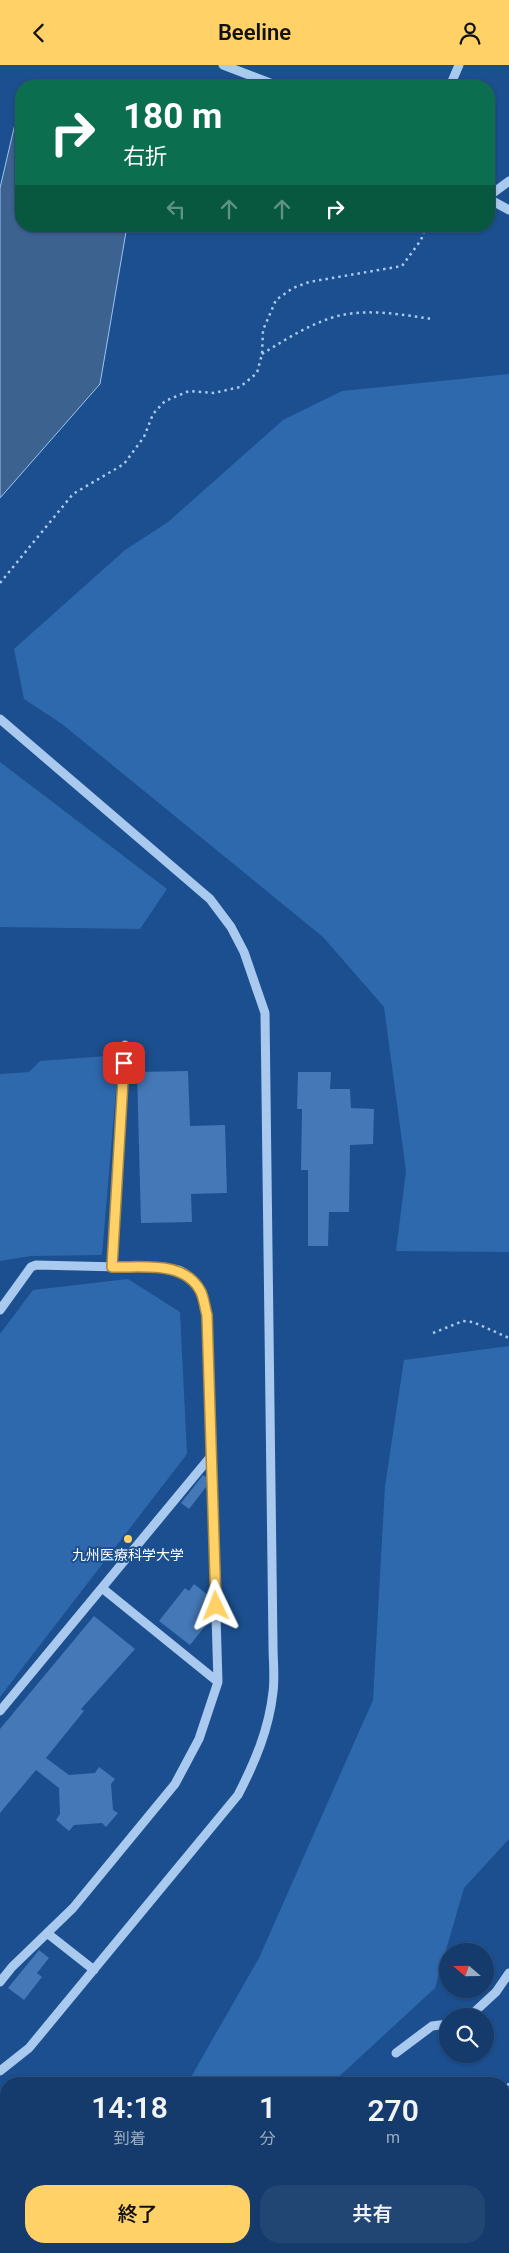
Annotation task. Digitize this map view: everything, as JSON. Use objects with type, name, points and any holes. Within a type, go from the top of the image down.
[{"type":"street","points":[[223,65],[262,80]]},
{"type":"street","points":[[453,80],[459,65]]},
{"type":"street","points":[[495,192],[509,181]]},
{"type":"street","points":[[495,201],[509,210]]},
{"type":"street","points":[[0,719],[210,899],[231,927],[244,952],[265,1013],[273,1691],[256,1760],[238,1795],[29,2048],[0,2071]]},
{"type":"street","points":[[112,1267],[125,1045]]},
{"type":"street","points":[[0,1310],[31,1267],[36,1265],[180,1271],[193,1281],[201,1293],[207,1315],[218,1682],[199,1739],[175,1783],[73,1908],[12,1967],[0,1982]]},
{"type":"street","points":[[0,1711],[211,1455]]},
{"type":"street","points":[[102,1588],[218,1682]]},
{"type":"street","points":[[47,1933],[94,1970]]},
{"type":"street","points":[[479,2008],[496,1992],[509,1973]]},
{"type":"street","points":[[396,2053],[432,2026],[439,2025]]},
{"type":"path","points":[[0,583],[73,494],[124,464],[144,437],[153,414],[165,401],[189,391],[214,393],[240,387],[257,373],[262,354],[263,330],[276,300],[293,288],[309,282],[402,266],[421,240],[424,232]]},
{"type":"path","points":[[262,354],[293,335],[329,319],[368,312],[401,314],[432,319]]},
{"type":"path","points":[[433,1333],[463,1321],[473,1322],[509,1338]]},
{"type":"shaded area","points":[[15,124],[15,232],[126,232],[100,384],[0,498],[0,188]]},
{"type":"shaded area","points":[[509,374],[509,1252],[396,1251],[406,1171],[384,1007],[323,937],[62,724],[24,699],[14,649],[125,550],[168,522],[283,420],[342,391]]},
{"type":"shaded area","points":[[0,762],[167,889],[140,929],[0,927]]},
{"type":"shaded area","points":[[119,1055],[102,1255],[31,1256],[0,1261],[0,1074],[29,1072],[40,1061]]},
{"type":"shaded area","points":[[128,1279],[180,1312],[187,1454],[0,1697],[0,1334],[33,1290]]},
{"type":"shaded area","points":[[509,1346],[509,1839],[464,1888],[448,1943],[439,1943],[439,1974],[435,1988],[339,2077],[191,2077],[259,1958],[373,1700],[385,1486],[404,1360]]},
{"type":"building","points":[[188,1071],[190,1126],[225,1125],[227,1193],[191,1194],[192,1222],[141,1223],[137,1072]]},
{"type":"building","points":[[298,1072],[331,1072],[330,1089],[350,1089],[351,1108],[374,1109],[373,1144],[350,1145],[349,1212],[329,1212],[328,1246],[308,1246],[308,1170],[301,1170],[302,1109],[297,1109]]},
{"type":"building","points":[[203,1475],[206,1477],[206,1487],[189,1509],[181,1503]]},
{"type":"building","points":[[194,1584],[209,1596],[209,1602],[206,1605],[210,1608],[210,1620],[190,1645],[159,1621],[185,1588],[189,1591]]},
{"type":"building","points":[[94,1616],[135,1649],[81,1709],[84,1711],[46,1758],[69,1775],[95,1773],[99,1767],[115,1779],[111,1784],[113,1810],[118,1813],[106,1827],[102,1823],[74,1825],[69,1831],[56,1820],[60,1814],[59,1788],[36,1770],[0,1813],[0,1729]]},
{"type":"building","points":[[39,1950],[49,1958],[37,1973],[42,1977],[24,2000],[8,1988]]},
{"type":"place","name":"九州医療科学大学","points":[[128,1539]]},
{"type":"route","points":[[124,1063],[112,1267],[160,1268],[180,1271],[193,1281],[201,1293],[207,1315],[216,1606]]}]
